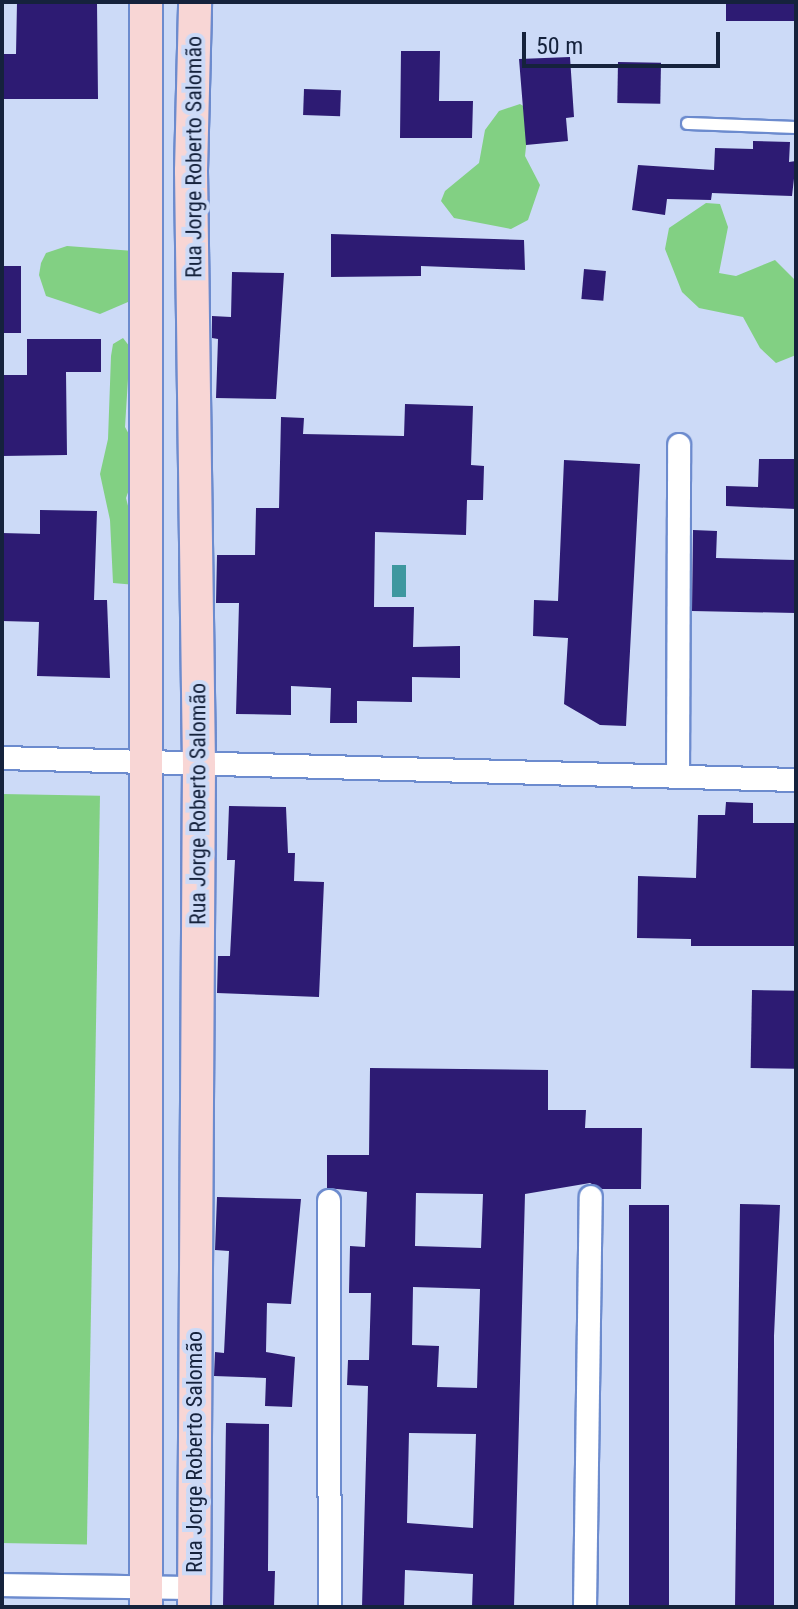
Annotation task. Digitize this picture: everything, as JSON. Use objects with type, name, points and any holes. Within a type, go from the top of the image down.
[{"type":"main road","points":[[146,2],[143,761],[146,1597]]},
{"type":"main road","name":"Rua Jorge Roberto Salomão","points":[[194,1597],[199,766],[191,171],[195,2]]},
{"type":"main road","points":[[147,169],[191,171]]},
{"type":"street","points":[[678,777],[679,445]]},
{"type":"street","points":[[2,758],[143,761],[199,766],[796,780]]},
{"type":"street","points":[[585,1607],[591,1197]]},
{"type":"street","points":[[329,1201],[330,1607]]},
{"type":"street","points":[[2,1585],[146,1597],[194,1597]]},
{"type":"lane","points":[[687,123],[796,127]]},
{"type":"green space","points":[[520,104],[530,110],[525,156],[540,185],[528,220],[511,229],[454,218],[441,201],[445,191],[479,163],[485,130],[499,111]]},
{"type":"green space","points":[[706,203],[720,204],[728,227],[719,273],[736,276],[775,260],[796,281],[796,355],[776,363],[760,348],[743,317],[699,308],[682,292],[665,249],[669,228]]},
{"type":"green space","points":[[67,246],[134,251],[135,299],[100,314],[46,296],[39,275],[41,263],[46,253]]},
{"type":"green space","points":[[123,338],[130,347],[125,427],[141,456],[126,498],[137,541],[136,585],[113,583],[110,520],[100,474],[108,439],[113,344]]},
{"type":"green space","points":[[2,794],[100,796],[87,1545],[2,1543]]},
{"type":"shaded area","points":[[392,565],[406,565],[406,597],[392,597]]},
{"type":"building","points":[[17,2],[97,2],[98,99],[2,99],[2,54],[16,54]]},
{"type":"building","points":[[726,2],[796,2],[796,21],[726,21]]},
{"type":"building","points":[[401,51],[440,51],[439,101],[473,101],[472,138],[400,138]]},
{"type":"building","points":[[570,57],[574,117],[566,118],[568,141],[526,145],[519,59]]},
{"type":"building","points":[[618,62],[661,63],[660,104],[617,103]]},
{"type":"building","points":[[304,89],[341,90],[340,116],[303,115]]},
{"type":"building","points":[[753,141],[790,142],[789,162],[796,161],[792,196],[712,193],[711,200],[667,199],[665,215],[632,210],[638,165],[714,170],[715,148],[753,149]]},
{"type":"building","points":[[331,234],[524,240],[525,270],[421,266],[421,276],[331,277]]},
{"type":"building","points":[[2,266],[21,266],[21,333],[2,333]]},
{"type":"building","points":[[584,269],[606,271],[603,301],[581,299]]},
{"type":"building","points":[[232,272],[284,273],[276,399],[216,398],[218,339],[212,338],[212,316],[231,317]]},
{"type":"building","points":[[27,339],[101,339],[101,372],[66,372],[67,455],[2,456],[2,375],[27,375]]},
{"type":"building","points":[[405,404],[473,406],[471,465],[484,466],[483,500],[467,500],[466,535],[375,532],[374,607],[414,607],[413,647],[460,646],[460,678],[412,677],[412,702],[357,701],[357,723],[330,723],[331,688],[291,686],[291,715],[236,714],[239,603],[216,603],[217,555],[255,555],[256,508],[279,508],[281,417],[304,418],[303,434],[404,436]]},
{"type":"building","points":[[759,459],[796,459],[796,509],[726,506],[726,486],[758,487]]},
{"type":"building","points":[[564,460],[640,464],[626,726],[600,725],[564,704],[568,638],[533,636],[534,600],[558,601]]},
{"type":"building","points":[[40,510],[97,511],[94,600],[107,600],[110,678],[37,676],[39,622],[2,621],[2,533],[40,534]]},
{"type":"building","points":[[693,530],[717,531],[716,558],[796,560],[796,613],[692,611]]},
{"type":"building","points":[[726,802],[753,803],[753,823],[796,823],[796,946],[691,946],[691,939],[637,938],[638,876],[696,878],[698,815],[725,815]]},
{"type":"building","points":[[229,806],[286,807],[288,853],[295,853],[294,881],[324,882],[319,997],[217,993],[218,956],[230,956],[235,860],[227,860]]},
{"type":"building","points":[[752,990],[796,991],[795,1069],[751,1068]]},
{"type":"building","points":[[370,1068],[548,1070],[548,1110],[586,1110],[585,1128],[642,1128],[641,1189],[602,1189],[590,1183],[525,1194],[514,1607],[472,1607],[473,1574],[405,1570],[404,1607],[362,1607],[368,1386],[347,1385],[348,1360],[369,1360],[371,1293],[349,1293],[350,1246],[365,1247],[367,1192],[327,1188],[327,1155],[369,1155]],"holes":[[[416,1193],[483,1194],[481,1248],[415,1246]],[[413,1287],[480,1289],[477,1388],[437,1387],[439,1346],[412,1345]],[[409,1433],[476,1434],[473,1528],[407,1523]]]},
{"type":"building","points":[[217,1197],[301,1199],[291,1304],[267,1303],[266,1352],[295,1357],[292,1407],[265,1406],[266,1378],[214,1376],[215,1352],[224,1353],[229,1251],[215,1250]]},
{"type":"building","points":[[740,1204],[780,1205],[774,1336],[774,1607],[735,1607]]},
{"type":"building","points":[[629,1205],[669,1205],[669,1607],[629,1607]]},
{"type":"building","points":[[226,1423],[269,1424],[268,1571],[275,1571],[274,1607],[223,1607]]}]
